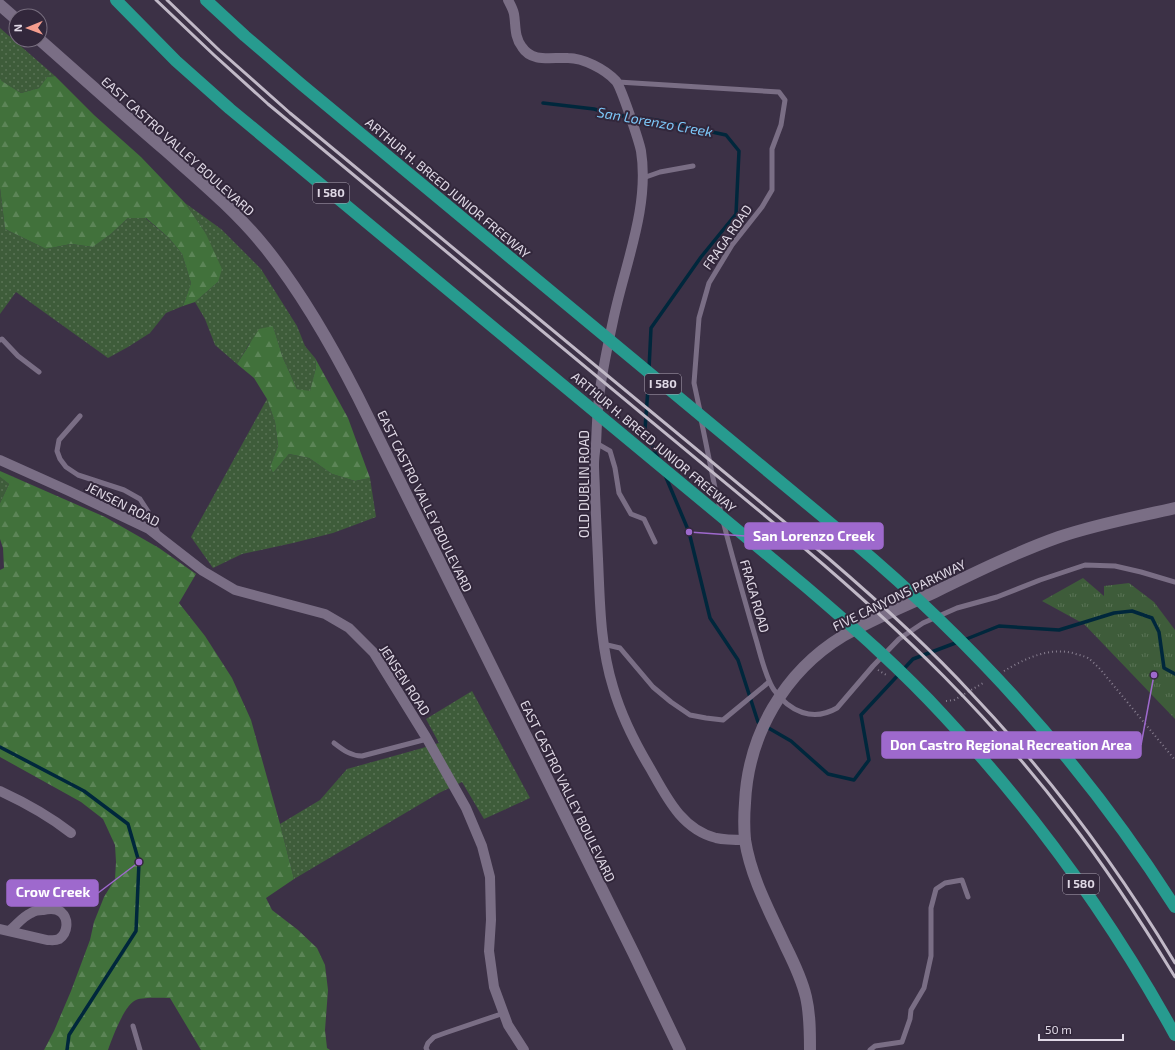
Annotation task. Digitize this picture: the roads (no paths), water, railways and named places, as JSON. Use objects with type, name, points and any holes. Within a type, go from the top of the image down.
[{"type":"highway","name":"ARTHUR H. BREED JUNIOR FREEWAY","points":[[116,0],[176,61],[226,106],[842,617],[911,682],[970,744],[1020,802],[1084,887],[1140,973],[1175,1035]]},
{"type":"highway","name":"ARTHUR H. BREED JUNIOR FREEWAY","points":[[206,0],[287,73],[761,464],[900,581],[978,657],[1026,709],[1064,754],[1103,803],[1175,907]]},
{"type":"main road","points":[[0,5],[8,12]]},
{"type":"main road","name":"EAST CASTRO VALLEY BOULEVARD","points":[[48,47],[200,181],[235,214],[264,247],[292,283],[317,321],[358,396],[680,1050]]},
{"type":"main road","name":"FIVE CANYONS PARKWAY","points":[[810,1050],[810,1028],[806,996],[794,963],[758,885],[751,863],[744,826],[747,778],[752,756],[761,730],[787,686],[818,654],[848,633],[1006,558],[1060,537],[1092,527],[1175,508]]},
{"type":"street","points":[[508,0],[514,11],[516,35],[522,48],[531,55],[542,58],[569,58],[584,60],[618,82]]},
{"type":"street","name":"OLD DUBLIN ROAD","points":[[618,82],[641,149],[643,178],[640,208],[613,319],[600,389],[596,426],[594,464],[599,609],[603,644],[613,689],[624,716],[646,762],[666,798],[678,814],[702,833],[716,838],[746,840]]},
{"type":"street","name":"JENSEN ROAD","points":[[0,460],[149,529],[202,571],[235,590],[325,614],[349,628],[374,653],[427,739],[466,808],[482,846],[490,877],[491,920],[489,951],[494,987],[508,1024],[524,1050]]},
{"type":"street","points":[[0,791],[55,820],[71,833]]},
{"type":"street","points":[[50,909],[60,911],[65,916],[67,925],[65,933],[60,939],[54,940],[47,940],[5,930],[17,925],[24,917],[32,912],[50,909]]},
{"type":"lane","name":"FRAGA ROAD","points":[[618,82],[779,92],[785,100],[781,125],[772,149],[772,190],[762,207],[732,245],[708,283],[699,318],[694,383],[715,488],[733,561],[769,682],[782,700],[798,712],[810,715],[821,715],[831,712],[844,702],[873,666],[899,639],[923,623],[957,608],[997,597],[1040,580],[1086,565],[1115,566],[1175,582]]},
{"type":"lane","points":[[643,178],[660,172],[693,166]]},
{"type":"lane","points":[[0,340],[2,340],[18,356],[39,372]]},
{"type":"lane","points":[[80,416],[59,440],[57,451],[60,459],[66,467],[78,475],[124,490],[140,499],[149,513],[160,537]]},
{"type":"lane","points":[[596,443],[610,451],[615,468],[619,493],[632,514],[644,519],[655,542]]},
{"type":"lane","points":[[603,644],[620,648],[653,687],[690,715],[723,720],[769,682]]},
{"type":"lane","points":[[334,743],[350,754],[362,756],[427,739]]},
{"type":"lane","points":[[870,1050],[874,1046],[902,1042],[910,1019],[911,1010],[924,988],[926,981],[931,956],[931,908],[936,889],[945,883],[962,880],[968,898]]},
{"type":"lane","points":[[427,1050],[428,1043],[434,1037],[504,1013]]},
{"type":"lane","points":[[133,1026],[140,1050]]},
{"type":"waterway","name":"San Lorenzo Creek","points":[[543,103],[594,109],[615,115],[656,120],[726,135],[739,151],[736,214],[701,257],[651,328],[649,369]]},
{"type":"waterway","name":"San Lorenzo Creek","points":[[649,375],[645,429],[658,458]]},
{"type":"waterway","name":"San Lorenzo Creek","points":[[665,475],[689,532],[710,618],[738,660],[758,722],[791,741],[828,774],[854,780],[869,760],[861,715],[913,659],[958,642]]},
{"type":"waterway","name":"San Lorenzo Creek","points":[[964,640],[999,626],[1059,630],[1114,613],[1132,611],[1152,618],[1159,632],[1164,668],[1175,674]]},
{"type":"waterway","points":[[0,747],[84,791],[128,824],[139,862],[136,931],[69,1035],[67,1050]]},
{"type":"railway","points":[[156,0],[268,104],[804,548],[910,643],[977,711],[1039,782],[1111,877],[1175,977]]},
{"type":"railway","points":[[167,0],[219,50],[290,113],[828,558],[920,641],[1000,724],[1055,789],[1130,891],[1175,963]]},
{"type":"place","name":"San Lorenzo Creek","points":[[689,532]]},
{"type":"place","name":"Don Castro Regional Recreation Area","points":[[1154,675]]},
{"type":"place","name":"Crow Creek","points":[[139,862]]}]
